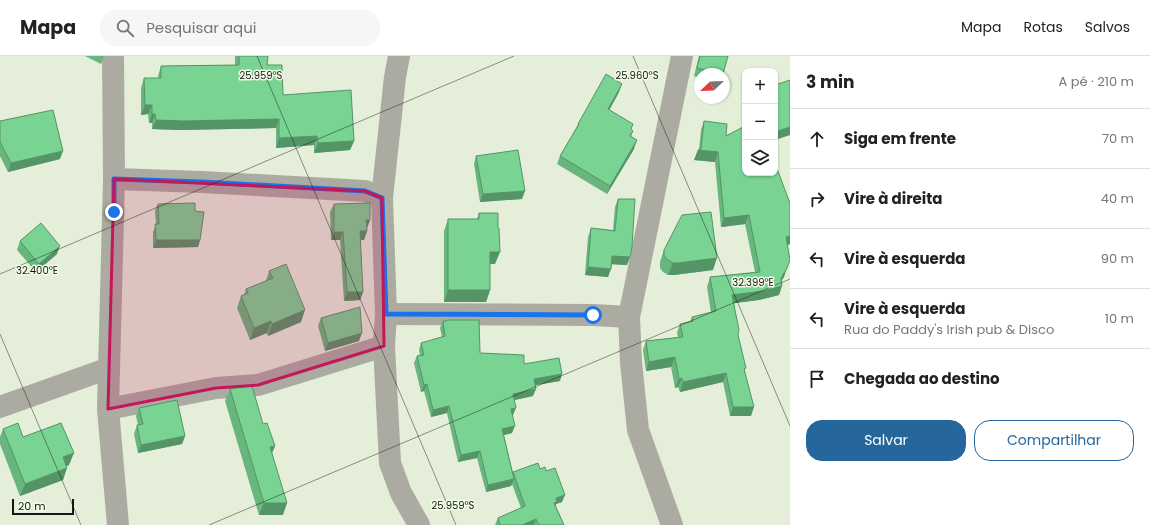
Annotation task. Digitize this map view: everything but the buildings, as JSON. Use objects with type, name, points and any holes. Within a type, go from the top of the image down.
[{"type":"street","points":[[113,56],[114,179],[108,409],[118,525]]},
{"type":"street","points":[[399,56],[395,77],[382,198],[386,314],[384,346],[390,463],[401,493],[419,525]]},
{"type":"street","points":[[672,525],[638,430],[631,362],[629,317],[682,56]]},
{"type":"street","points":[[114,179],[202,182],[365,191],[382,198]]},
{"type":"street","points":[[386,314],[593,315],[629,317]]},
{"type":"street","points":[[108,409],[216,388],[258,385],[384,346]]},
{"type":"street","points":[[0,407],[109,368]]},
{"type":"highlighted area","points":[[114,179],[365,191],[382,198],[384,346],[258,385],[216,388],[108,409]]},
{"type":"route","points":[[114,212],[114,179],[202,182],[365,191],[382,198],[386,314],[593,315]]}]
